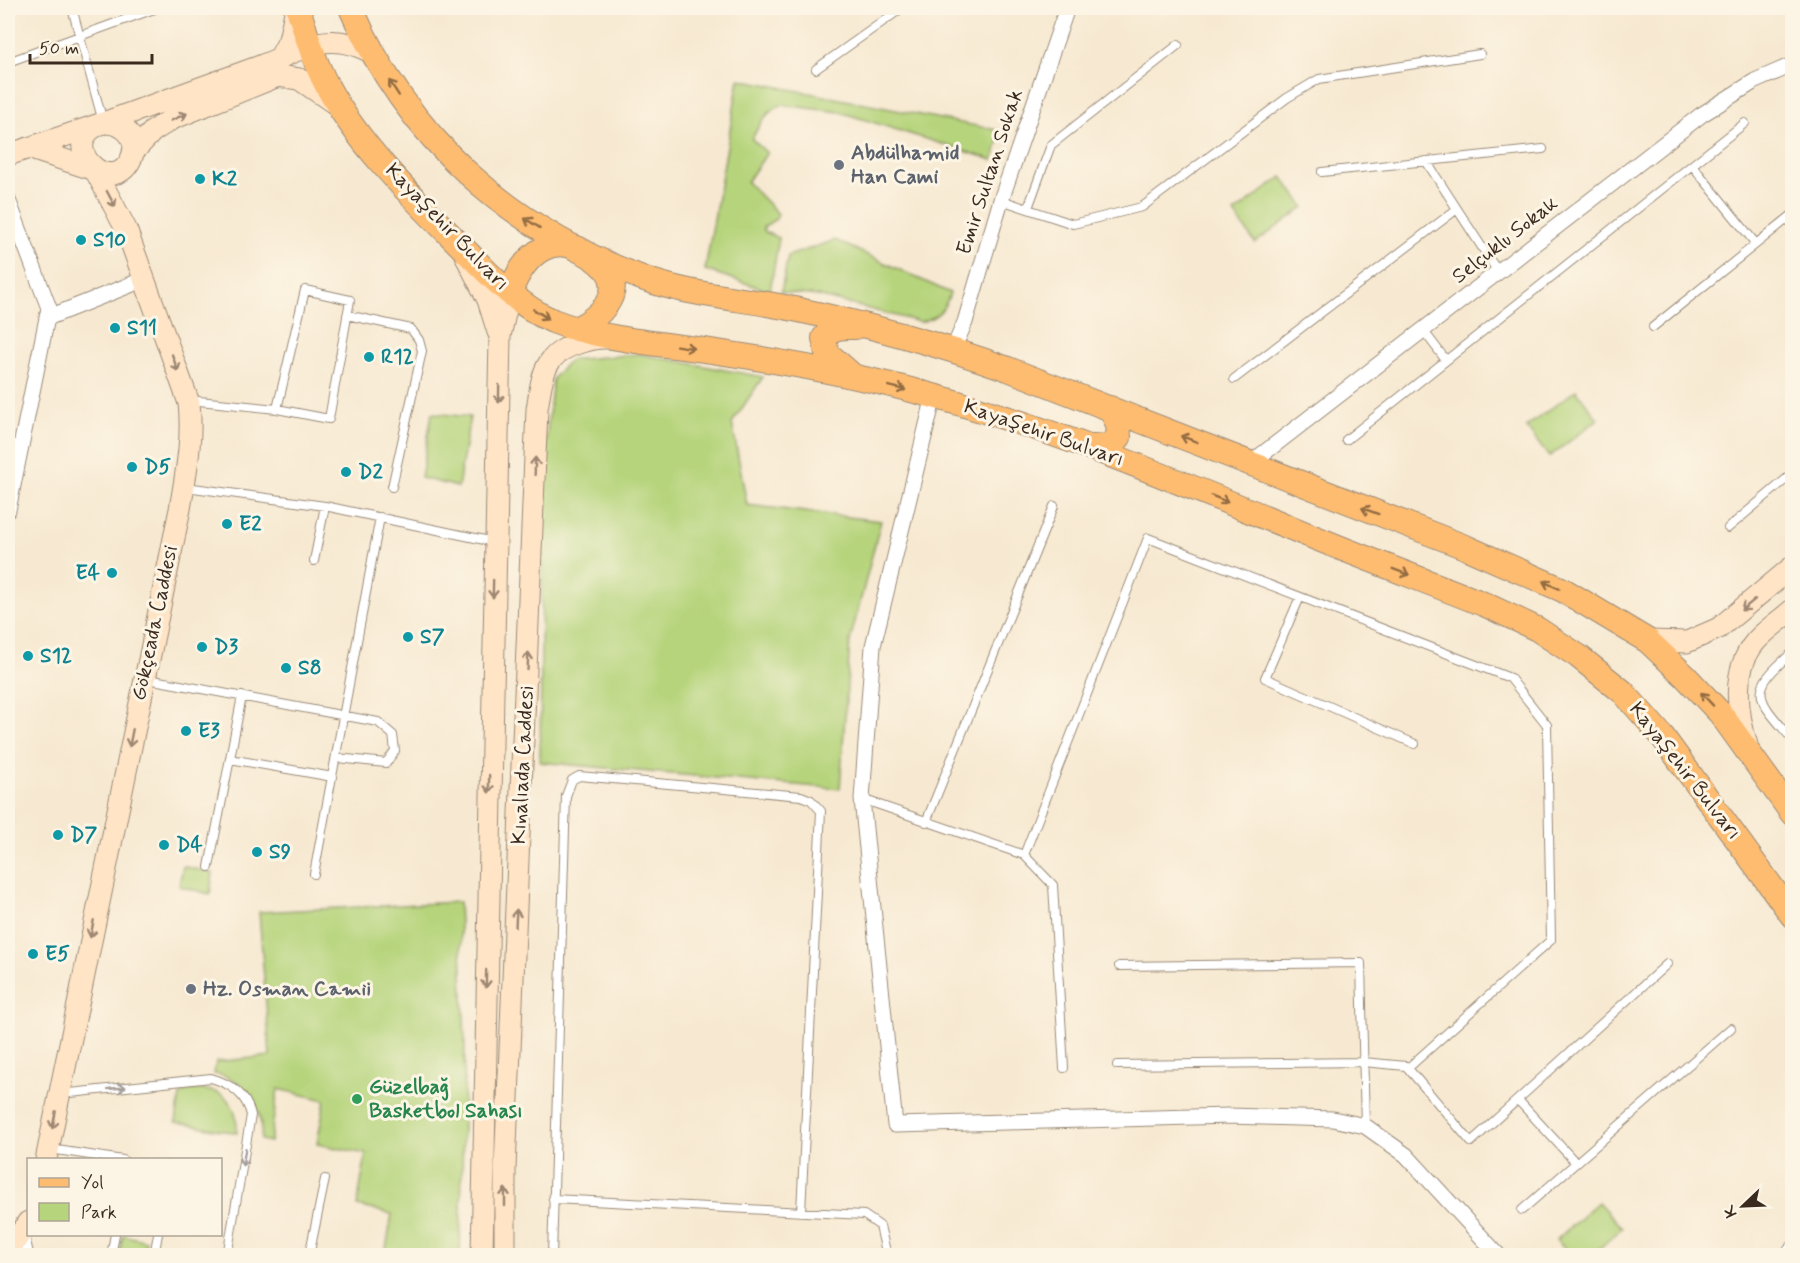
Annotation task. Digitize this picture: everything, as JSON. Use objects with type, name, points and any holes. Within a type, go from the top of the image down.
[{"type":"main road","name":"Kayaşehir Bulvarı","points":[[297,8],[309,45],[340,107],[421,207],[510,292],[552,321],[628,338],[785,362],[934,396],[1093,447],[1486,605],[1537,630],[1578,656],[1623,692],[1662,736],[1792,915]]},
{"type":"main road","points":[[351,8],[370,52],[405,105],[477,184],[525,219],[643,278],[689,290],[793,308],[953,350],[1110,408],[1325,494],[1465,546],[1552,585],[1648,641],[1720,713],[1792,813]]},
{"type":"main road","points":[[510,292],[517,273],[534,253],[545,247],[564,244],[584,250],[608,271],[612,287],[609,302],[597,318],[578,328]]},
{"type":"main road","points":[[858,379],[827,354],[824,338],[829,331],[837,327],[870,327]]},
{"type":"main road","points":[[1093,447],[1110,446],[1119,437],[1118,424],[1110,408]]},
{"type":"street","points":[[279,59],[290,40],[297,8]]},
{"type":"street","name":"Emir Sultan Sokak","points":[[953,350],[965,322],[1001,200],[1067,8]]},
{"type":"street","points":[[95,170],[84,156],[84,139],[95,126],[279,59],[309,45],[329,40],[346,41],[370,52]]},
{"type":"street","name":"Selçuklu Sokak","points":[[1251,463],[1701,115],[1755,81],[1792,65]]},
{"type":"street","points":[[28,148],[103,173],[119,171],[126,166],[133,152],[153,132],[172,119],[278,76],[299,79],[340,107]]},
{"type":"street","points":[[8,155],[112,122],[126,130],[134,144],[133,152]]},
{"type":"street","name":"Gökçeada Caddesi","points":[[47,1154],[191,441],[188,400],[126,229],[95,170]]},
{"type":"street","points":[[8,200],[49,308],[8,510]]},
{"type":"street","points":[[456,241],[478,278],[500,336]]},
{"type":"street","points":[[47,318],[145,279]]},
{"type":"street","name":"Kınalıada Caddesi","points":[[482,1256],[494,542],[500,336],[510,292]]},
{"type":"street","name":"Kınalıada Caddesi","points":[[505,1256],[505,1168],[537,409],[542,379],[552,358],[578,328]]},
{"type":"street","points":[[552,358],[595,337],[628,338]]},
{"type":"street","points":[[934,396],[873,646],[862,799],[895,1125],[1229,1116],[1332,1119],[1365,1126],[1406,1155],[1499,1256]]},
{"type":"street","points":[[1648,641],[1687,642],[1719,628],[1792,567]]},
{"type":"street","points":[[1750,754],[1738,714],[1742,668],[1756,641],[1792,610]]},
{"type":"street","points":[[8,1252],[25,1237]]},
{"type":"lane","points":[[72,8],[81,34],[103,123]]},
{"type":"lane","points":[[8,62],[157,8]]},
{"type":"lane","points":[[816,69],[902,8]]},
{"type":"lane","points":[[1028,208],[1051,145],[1178,45]]},
{"type":"lane","points":[[1001,200],[1073,224],[1142,207],[1287,98],[1319,79],[1480,54]]},
{"type":"lane","points":[[1346,440],[1445,358],[1745,123]]},
{"type":"lane","points":[[1322,172],[1544,148]]},
{"type":"lane","points":[[1426,161],[1498,272]]},
{"type":"lane","points":[[1692,165],[1756,244]]},
{"type":"lane","points":[[1234,379],[1457,209]]},
{"type":"lane","points":[[1653,327],[1792,215]]},
{"type":"lane","points":[[188,400],[277,409],[329,419],[350,300],[305,290],[277,409]]},
{"type":"lane","points":[[347,315],[411,329],[419,340],[422,351],[392,487]]},
{"type":"lane","points":[[1423,330],[1445,358]]},
{"type":"lane","points":[[1728,528],[1792,474]]},
{"type":"lane","points":[[183,486],[325,506],[494,542]]},
{"type":"lane","points":[[314,561],[325,506]]},
{"type":"lane","points":[[926,822],[1054,506]]},
{"type":"lane","points":[[314,874],[345,717],[380,517]]},
{"type":"lane","points":[[1024,855],[1148,538],[1510,678],[1547,725],[1551,940],[1408,1068]]},
{"type":"lane","points":[[1300,597],[1265,678],[1415,744]]},
{"type":"lane","points":[[1792,653],[1763,681],[1761,694],[1769,712],[1792,739]]},
{"type":"lane","points":[[143,678],[378,723],[393,735],[395,750],[386,763],[337,758]]},
{"type":"lane","points":[[208,867],[242,696]]},
{"type":"lane","points":[[230,759],[333,777]]},
{"type":"lane","points":[[552,1256],[566,796],[572,780],[579,776],[801,796],[811,800],[821,811],[801,1212]]},
{"type":"lane","points":[[862,799],[1024,855],[1053,885],[1064,1068]]},
{"type":"lane","points":[[1119,966],[1361,963],[1365,1126]]},
{"type":"lane","points":[[1117,1065],[1363,1062],[1406,1066],[1471,1142],[1667,964]]},
{"type":"lane","points":[[1522,1210],[1731,1028]]},
{"type":"lane","points":[[59,1094],[211,1078],[223,1082],[239,1093],[246,1101],[251,1115],[226,1256]]},
{"type":"lane","points":[[1518,1100],[1576,1163]]},
{"type":"lane","points":[[47,1154],[98,1158]]},
{"type":"lane","points":[[309,1256],[325,1179]]},
{"type":"lane","points":[[553,1199],[801,1212],[870,1218],[880,1226],[883,1232],[887,1256]]},
{"type":"lane","points":[[111,1256],[115,1236]]},
{"type":"lane","points":[[154,1256],[158,1236]]},
{"type":"lane","points":[[1782,1256],[1792,1245]]},
{"type":"green space","points":[[739,79],[1002,131],[993,160],[840,112],[783,105],[772,110],[752,139],[767,153],[747,182],[778,214],[776,219],[763,227],[765,232],[779,238],[770,291],[705,270]]},
{"type":"green space","points":[[1282,177],[1304,207],[1255,243],[1234,213]]},
{"type":"green space","points":[[835,240],[950,293],[946,304],[936,316],[920,322],[818,296],[781,292],[788,256]]},
{"type":"green space","points":[[639,354],[763,377],[732,423],[747,505],[881,521],[850,641],[840,789],[540,762],[543,469],[553,378],[570,360]]},
{"type":"green space","points":[[1576,390],[1598,419],[1549,457],[1526,427]]},
{"type":"green space","points":[[432,413],[470,417],[458,487],[421,478]]},
{"type":"green space","points":[[183,866],[213,873],[210,894],[179,886]]},
{"type":"green space","points":[[459,902],[465,1041],[460,1255],[385,1255],[392,1214],[357,1206],[366,1154],[317,1144],[325,1100],[278,1089],[270,1142],[261,1140],[259,1117],[251,1097],[235,1081],[214,1074],[216,1062],[270,1056],[259,912]]},
{"type":"green space","points":[[190,1090],[211,1091],[226,1098],[235,1112],[237,1133],[176,1122],[180,1095]]},
{"type":"green space","points":[[1598,1202],[1622,1228],[1592,1255],[1571,1255],[1556,1240]]},
{"type":"green space","points":[[123,1236],[146,1241],[143,1255],[119,1255]]},
{"type":"place","name":"Abdülhamid Han Cami","points":[[839,165]]},
{"type":"place","name":"K2","points":[[200,179]]},
{"type":"place","name":"S10","points":[[81,240]]},
{"type":"place","name":"S11","points":[[115,328]]},
{"type":"place","name":"R12","points":[[369,357]]},
{"type":"place","name":"D5","points":[[132,467]]},
{"type":"place","name":"D2","points":[[346,472]]},
{"type":"place","name":"E2","points":[[227,524]]},
{"type":"place","name":"E4","points":[[112,573]]},
{"type":"place","name":"S7","points":[[408,637]]},
{"type":"place","name":"D3","points":[[202,647]]},
{"type":"place","name":"S12","points":[[28,656]]},
{"type":"place","name":"S8","points":[[286,668]]},
{"type":"place","name":"E3","points":[[186,731]]},
{"type":"place","name":"D7","points":[[58,835]]},
{"type":"place","name":"D4","points":[[164,845]]},
{"type":"place","name":"S9","points":[[257,852]]},
{"type":"place","name":"E5","points":[[33,954]]},
{"type":"place","name":"Hz. Osman Camii","points":[[191,989]]},
{"type":"place","name":"Güzelbağ Basketbol Sahası","points":[[357,1099]]}]
